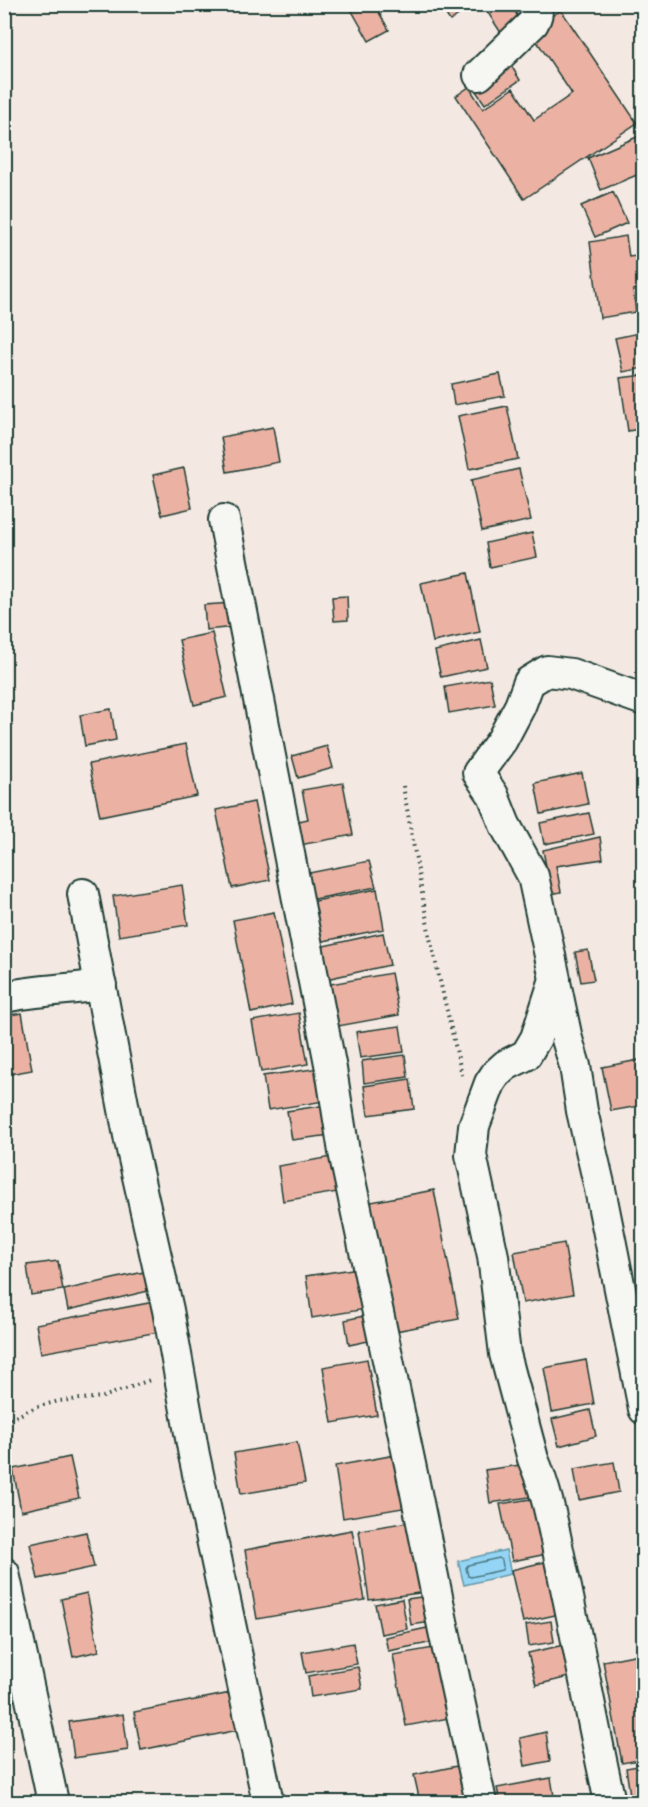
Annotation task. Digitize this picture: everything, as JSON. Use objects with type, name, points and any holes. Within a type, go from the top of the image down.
[{"type":"street","points":[[479,75],[533,23],[537,11],[533,4]]},
{"type":"street","points":[[224,520],[331,1069],[344,1152],[481,1803]]},
{"type":"street","points":[[644,700],[571,674],[547,671],[529,682],[520,706],[502,740],[478,772],[493,795],[505,825],[533,876],[567,1039],[575,1066],[582,1112],[599,1184],[644,1409]]},
{"type":"street","points":[[83,894],[130,1140],[180,1370],[194,1455],[268,1803]]},
{"type":"street","points":[[555,979],[536,1038],[526,1055],[506,1065],[490,1083],[474,1125],[471,1155],[493,1256],[505,1354],[548,1507],[610,1803]]},
{"type":"street","points":[[4,997],[35,991],[101,985]]},
{"type":"street","points":[[4,1574],[53,1803]]},
{"type":"path","points":[[403,786],[430,938],[464,1081]]},
{"type":"path","points":[[4,1420],[36,1407],[59,1401],[103,1397],[180,1370]]},
{"type":"water","points":[[506,1550],[511,1574],[464,1585],[458,1561]]},
{"type":"building","points":[[348,4],[374,4],[389,30],[369,41]]},
{"type":"building","points":[[439,4],[474,4],[450,21]]},
{"type":"building","points":[[510,4],[523,24],[503,36],[483,5]]},
{"type":"building","points":[[561,10],[637,123],[524,199],[456,96],[469,87],[483,109],[513,88],[534,120],[572,94],[530,31]]},
{"type":"building","points":[[509,62],[520,80],[485,104],[473,87]]},
{"type":"building","points":[[644,134],[644,172],[601,190],[588,158]]},
{"type":"building","points":[[613,192],[627,223],[595,237],[581,206]]},
{"type":"building","points":[[626,236],[629,257],[644,255],[644,288],[633,290],[636,312],[600,318],[590,242]]},
{"type":"building","points":[[644,332],[644,368],[623,372],[615,338]]},
{"type":"building","points":[[500,374],[505,396],[454,405],[451,384]]},
{"type":"building","points":[[644,375],[644,428],[628,431],[620,378]]},
{"type":"building","points":[[507,406],[518,459],[469,469],[458,416]]},
{"type":"building","points":[[273,427],[279,462],[227,472],[221,437]]},
{"type":"building","points":[[184,468],[192,508],[162,515],[153,475]]},
{"type":"building","points":[[519,469],[531,520],[482,531],[471,480]]},
{"type":"building","points":[[532,533],[537,557],[490,567],[486,543]]},
{"type":"building","points":[[468,573],[480,632],[433,642],[421,583]]},
{"type":"building","points":[[347,596],[348,620],[334,621],[332,597]]},
{"type":"building","points":[[233,603],[235,627],[206,630],[204,605]]},
{"type":"building","points":[[212,633],[227,697],[194,705],[179,640]]},
{"type":"building","points":[[481,640],[487,667],[441,677],[435,651]]},
{"type":"building","points":[[490,679],[495,705],[449,713],[445,687]]},
{"type":"building","points":[[111,709],[116,740],[85,746],[80,715]]},
{"type":"building","points":[[186,744],[197,796],[100,816],[89,764]]},
{"type":"building","points":[[327,746],[333,768],[298,778],[292,756]]},
{"type":"building","points":[[582,773],[588,804],[541,814],[535,783]]},
{"type":"building","points":[[343,783],[353,835],[300,845],[294,822],[308,819],[302,790]]},
{"type":"building","points":[[254,802],[270,880],[232,888],[216,810]]},
{"type":"building","points":[[589,813],[594,834],[544,844],[540,823]]},
{"type":"building","points":[[600,837],[603,859],[556,866],[561,892],[551,894],[543,850]]},
{"type":"building","points":[[369,861],[376,887],[310,900],[304,874]]},
{"type":"building","points":[[182,885],[188,925],[119,936],[113,896]]},
{"type":"building","points":[[377,889],[384,929],[318,942],[310,902]]},
{"type":"building","points":[[274,912],[292,1004],[251,1013],[233,920]]},
{"type":"building","points":[[383,933],[390,965],[326,979],[319,947]]},
{"type":"building","points":[[588,950],[594,980],[581,982],[575,952]]},
{"type":"building","points":[[391,973],[399,1015],[333,1027],[325,985]]},
{"type":"building","points":[[22,1013],[32,1070],[4,1075],[4,1016]]},
{"type":"building","points":[[299,1013],[308,1064],[261,1072],[252,1021]]},
{"type":"building","points":[[400,1026],[404,1052],[360,1058],[356,1032]]},
{"type":"building","points":[[405,1055],[408,1077],[364,1083],[362,1061]]},
{"type":"building","points":[[644,1059],[644,1105],[611,1111],[602,1067]]},
{"type":"building","points":[[320,1068],[325,1101],[268,1110],[263,1076]]},
{"type":"building","points":[[410,1079],[414,1109],[368,1115],[364,1086]]},
{"type":"building","points":[[333,1104],[338,1134],[292,1140],[287,1111]]},
{"type":"building","points":[[344,1155],[350,1190],[283,1201],[278,1166]]},
{"type":"building","points":[[434,1190],[459,1319],[390,1332],[366,1203]]},
{"type":"building","points":[[564,1243],[573,1294],[523,1303],[514,1252]]},
{"type":"building","points":[[58,1261],[63,1290],[31,1295],[27,1265]]},
{"type":"building","points":[[365,1267],[372,1308],[312,1318],[306,1276]]},
{"type":"building","points":[[157,1269],[161,1288],[68,1310],[64,1290]]},
{"type":"building","points":[[165,1300],[170,1330],[41,1353],[36,1324]]},
{"type":"building","points":[[373,1314],[378,1339],[349,1345],[345,1320]]},
{"type":"building","points":[[367,1359],[377,1415],[332,1423],[323,1367]]},
{"type":"building","points":[[586,1360],[594,1404],[552,1412],[544,1368]]},
{"type":"building","points":[[590,1410],[596,1436],[559,1446],[552,1419]]},
{"type":"building","points":[[297,1442],[305,1483],[241,1494],[234,1453]]},
{"type":"building","points":[[401,1454],[409,1507],[343,1518],[335,1466]]},
{"type":"building","points":[[70,1457],[79,1498],[21,1511],[13,1469]]},
{"type":"building","points":[[614,1462],[619,1492],[579,1500],[574,1469]]},
{"type":"building","points":[[534,1463],[543,1495],[490,1503],[485,1470]]},
{"type":"building","points":[[543,1497],[557,1552],[512,1561],[500,1504]]},
{"type":"building","points":[[421,1520],[433,1591],[369,1600],[359,1530]]},
{"type":"building","points":[[352,1530],[365,1600],[257,1619],[245,1550]]},
{"type":"building","points":[[86,1532],[94,1567],[38,1579],[30,1544]]},
{"type":"building","points":[[557,1559],[569,1612],[523,1622],[511,1570]]},
{"type":"building","points":[[87,1593],[99,1651],[73,1657],[61,1599]]},
{"type":"building","points":[[435,1595],[439,1621],[411,1625],[407,1599]]},
{"type":"building","points":[[402,1599],[407,1629],[381,1634],[375,1604]]},
{"type":"building","points":[[551,1621],[554,1642],[529,1646],[526,1625]]},
{"type":"building","points":[[441,1625],[444,1640],[388,1651],[385,1637]]},
{"type":"building","points":[[353,1643],[357,1664],[306,1673],[302,1652]]},
{"type":"building","points":[[573,1643],[581,1674],[536,1685],[528,1653]]},
{"type":"building","points":[[445,1646],[460,1716],[406,1726],[393,1655]]},
{"type":"building","points":[[644,1653],[644,1759],[622,1763],[603,1661]]},
{"type":"building","points":[[358,1667],[362,1689],[311,1697],[308,1676]]},
{"type":"building","points":[[241,1691],[248,1728],[141,1750],[134,1712]]},
{"type":"building","points":[[123,1714],[128,1750],[74,1758],[69,1722]]},
{"type":"building","points":[[546,1732],[550,1761],[525,1766],[520,1738]]},
{"type":"building","points":[[644,1765],[644,1802],[631,1802],[626,1768]]},
{"type":"building","points":[[457,1766],[463,1794],[478,1791],[480,1802],[420,1802],[414,1775]]},
{"type":"building","points":[[551,1778],[555,1802],[500,1802],[497,1788]]}]
